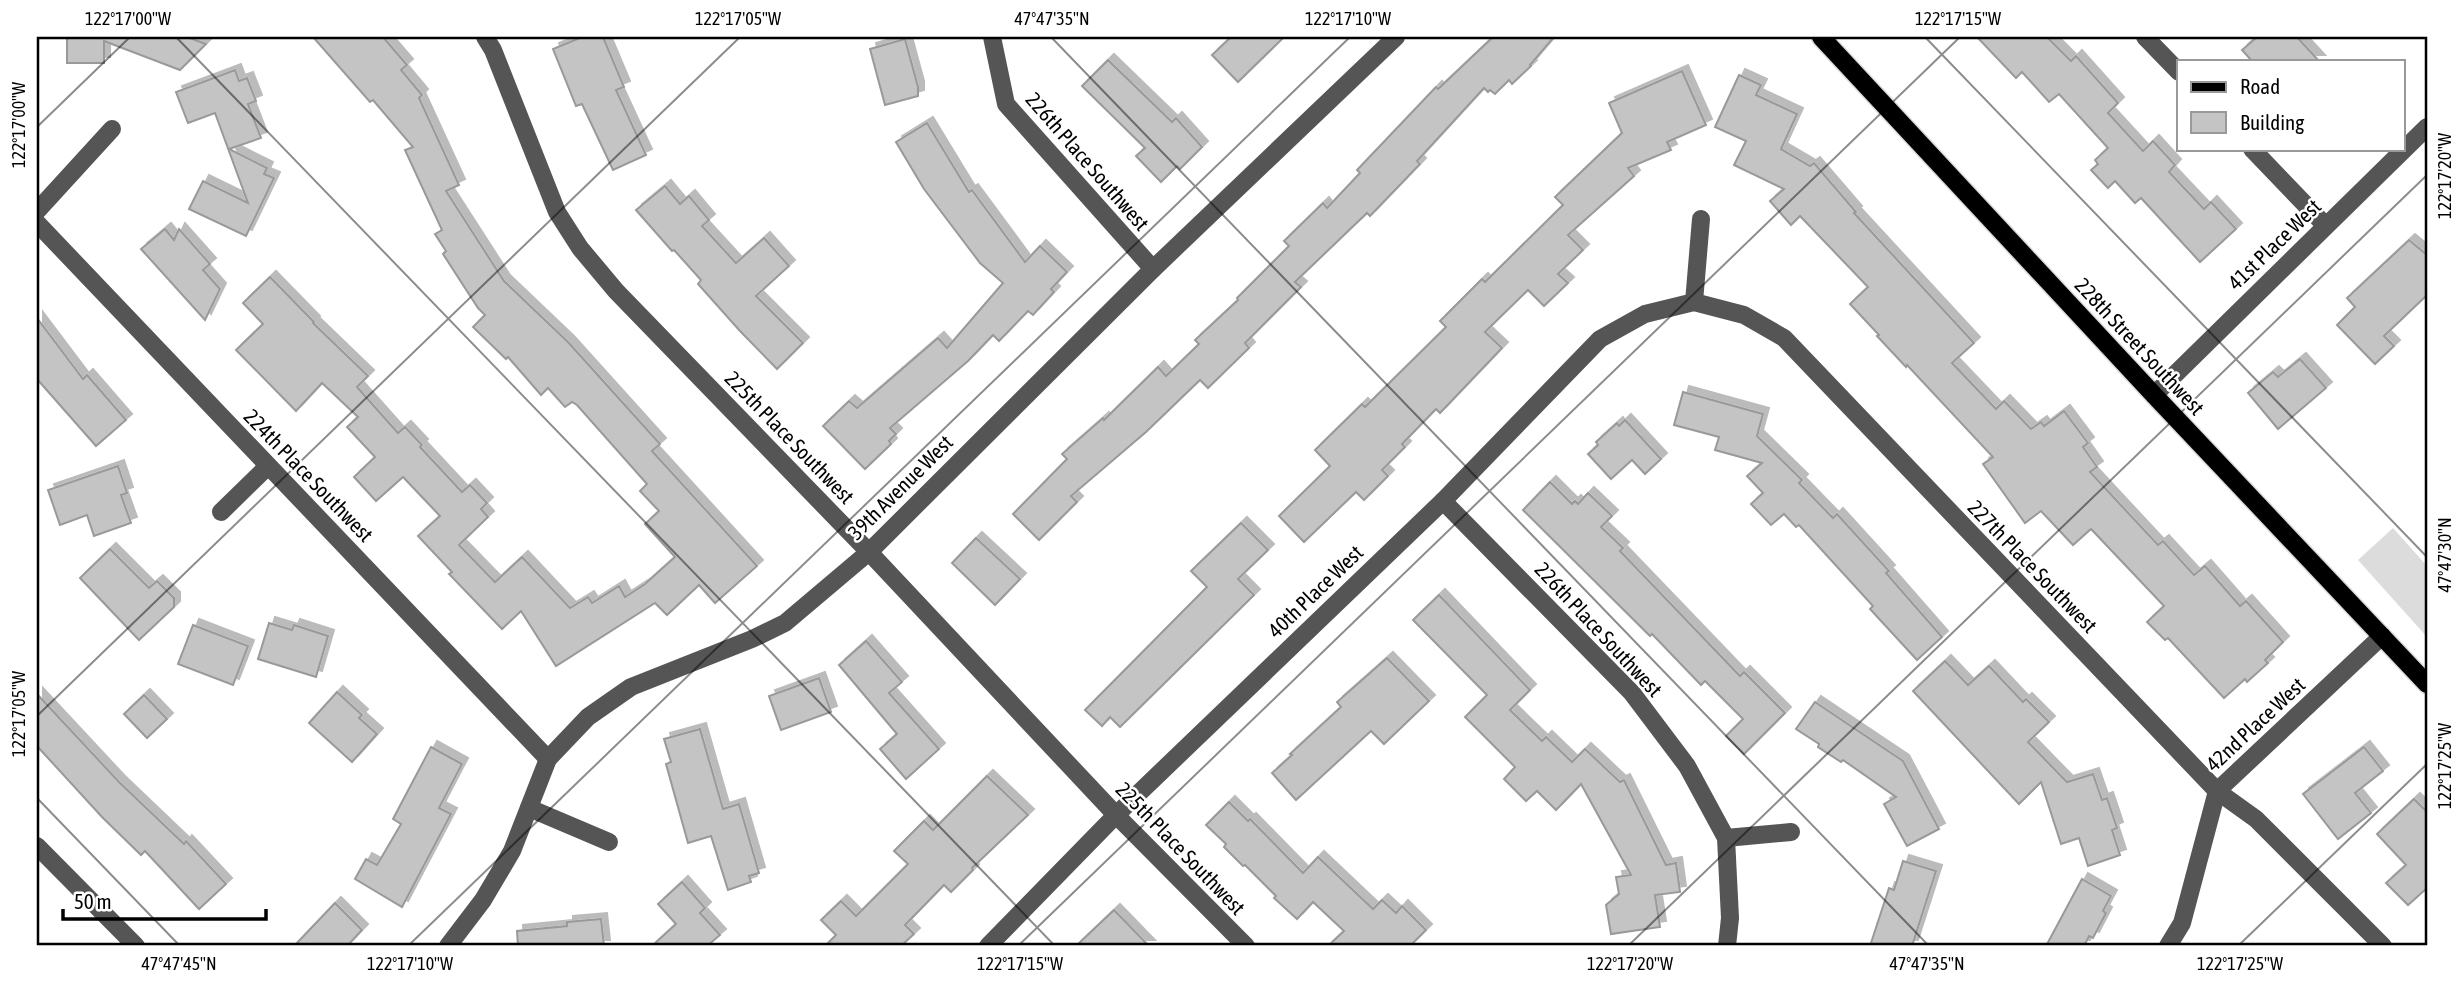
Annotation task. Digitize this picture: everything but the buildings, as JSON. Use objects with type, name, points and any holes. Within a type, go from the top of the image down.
[{"type":"main road","name":"228th Street Southwest","points":[[1821,37],[2427,684]]},
{"type":"street","name":"225th Place Southwest","points":[[485,37],[493,50],[556,212],[580,248],[616,291],[869,552],[1116,815],[1245,946]]},
{"type":"street","name":"226th Place Southwest","points":[[992,37],[1006,104],[1153,269]]},
{"type":"street","name":"39th Avenue West","points":[[448,946],[489,890],[512,852],[548,759],[588,717],[631,687],[752,639],[785,623],[869,552],[1153,269],[1396,37]]},
{"type":"street","points":[[2146,37],[2177,70]]},
{"type":"street","name":"41st Place West","points":[[2404,149],[2427,127]]},
{"type":"street","points":[[37,211],[112,130]]},
{"type":"street","points":[[2253,150],[2325,225]]},
{"type":"street","name":"41st Place West","points":[[2154,395],[2403,150]]},
{"type":"street","points":[[1694,302],[1701,219]]},
{"type":"street","name":"224th Place Southwest","points":[[37,223],[548,759]]},
{"type":"street","name":"40th Place West","points":[[988,946],[1116,815],[1443,501],[1600,339],[1645,314],[1694,302]]},
{"type":"street","name":"227th Place Southwest","points":[[1694,302],[1744,315],[1784,338],[2217,791],[2256,819],[2383,946]]},
{"type":"street","points":[[221,512],[268,466]]},
{"type":"street","name":"226th Place Southwest","points":[[1443,501],[1632,692],[1688,766],[1726,838]]},
{"type":"street","name":"42nd Place West","points":[[2168,946],[2182,923],[2217,791],[2382,636]]},
{"type":"street","points":[[529,808],[609,842]]},
{"type":"street","points":[[1727,946],[1730,918],[1726,838],[1791,832]]},
{"type":"street","points":[[37,846],[136,946]]},
{"type":"shaded area","points":[[2393,528],[2427,566],[2427,637],[2358,560]]}]
